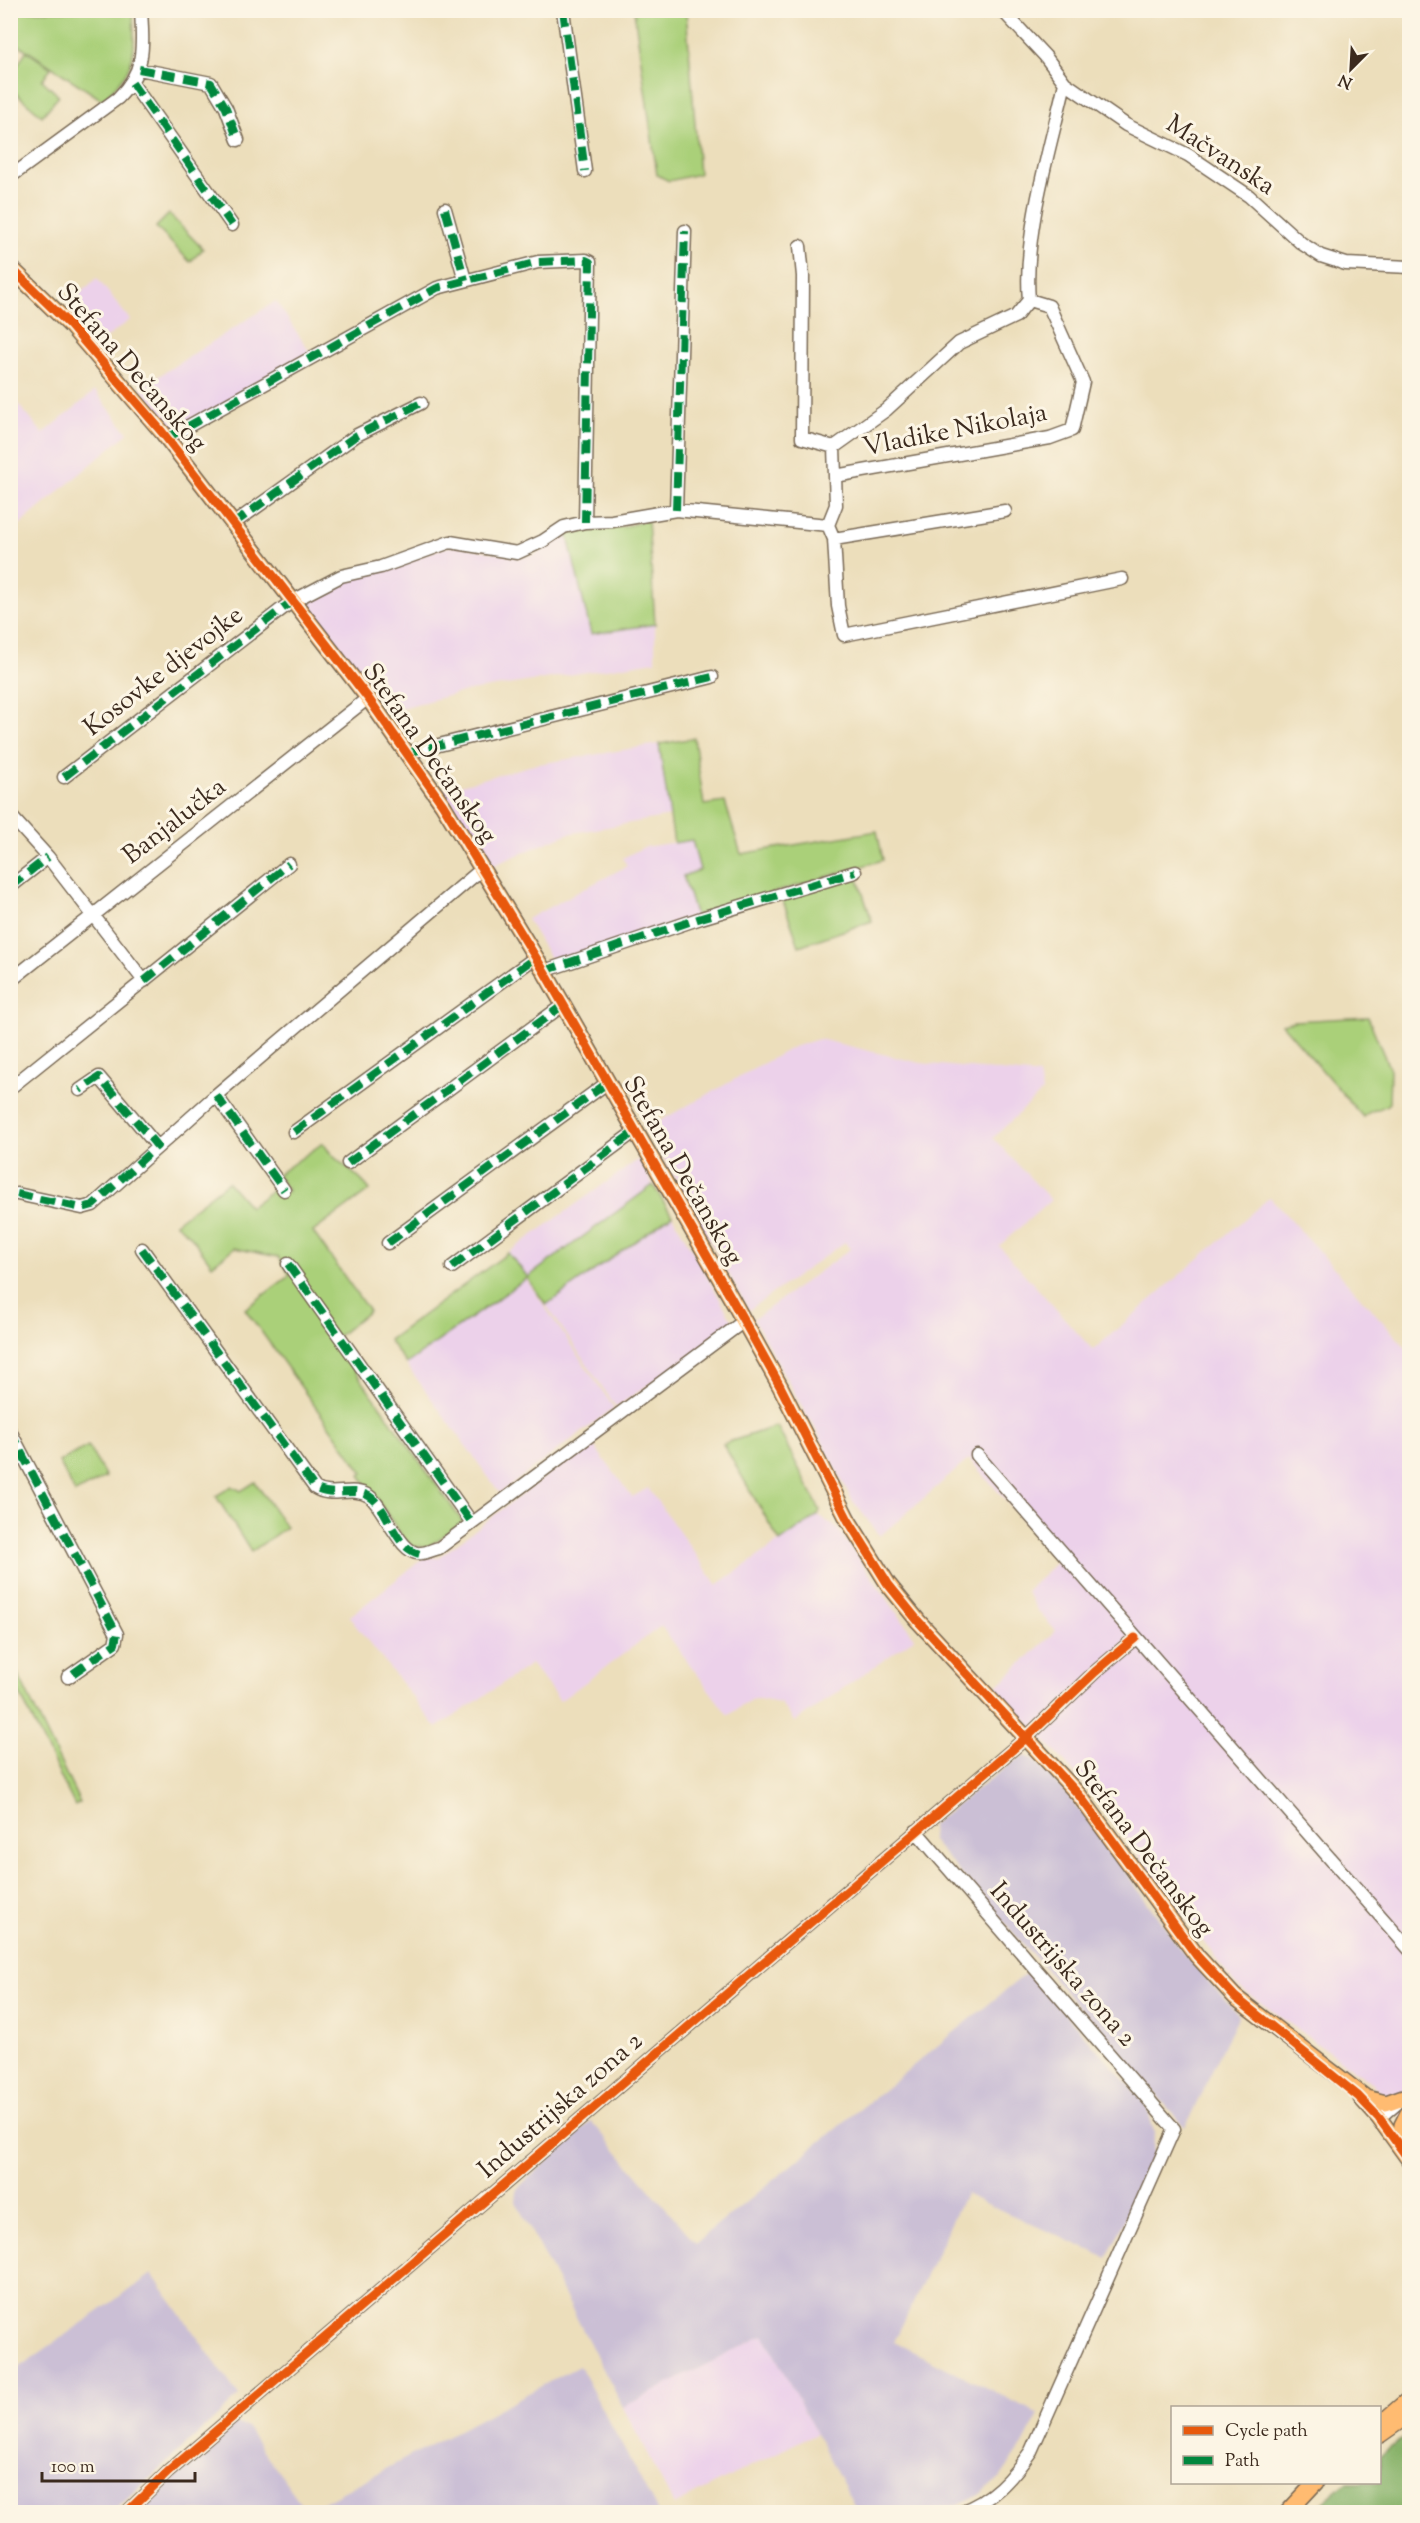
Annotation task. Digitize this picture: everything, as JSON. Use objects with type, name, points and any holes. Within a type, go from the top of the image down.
[{"type":"main road","name":"Stefana Dečanskog","points":[[10,267],[70,325],[167,438],[291,602],[368,698],[407,753],[483,868],[536,957],[744,1321],[848,1520],[888,1584],[918,1621],[1027,1737],[1105,1827],[1197,1956],[1235,1997],[1334,2075]]},
{"type":"main road","points":[[1334,2075],[1366,2098],[1386,2103],[1408,2102],[1402,2125],[1410,2150]]},
{"type":"main road","points":[[1334,2075],[1384,2124],[1410,2161]]},
{"type":"main road","points":[[1381,2423],[1410,2398]]},
{"type":"main road","points":[[1381,2434],[1410,2414]]},
{"type":"main road","points":[[1288,2512],[1314,2484]]},
{"type":"street","points":[[10,177],[118,98],[132,83],[139,69],[142,51],[141,10]]},
{"type":"street","points":[[563,10],[585,171]]},
{"type":"street","name":"Mačvanska","points":[[1002,10],[1045,56],[1065,82],[1126,125],[1188,155],[1250,196],[1301,243],[1321,256],[1346,264],[1410,267]]},
{"type":"street","points":[[139,69],[211,83],[226,108],[238,140]]},
{"type":"street","points":[[1029,300],[1027,279],[1030,247],[1065,82]]},
{"type":"street","points":[[132,83],[232,225]]},
{"type":"street","points":[[445,209],[465,280]]},
{"type":"street","points":[[676,510],[685,231]]},
{"type":"street","name":"Vladike Nikolaja","points":[[800,246],[803,276],[801,438],[834,447]]},
{"type":"street","name":"Stefana Dečanskog","points":[[167,438],[437,288],[538,262],[590,262],[585,522]]},
{"type":"street","name":"Vladike Nikolaja","points":[[834,447],[886,410],[959,343],[1016,316],[1029,300],[1049,306],[1078,367],[1083,387],[1072,430],[1050,438],[835,476]]},
{"type":"street","points":[[233,524],[357,435],[421,403]]},
{"type":"street","name":"Vladike Nikolaja","points":[[828,525],[836,506],[834,447]]},
{"type":"street","points":[[291,602],[341,576],[381,567],[450,542],[517,553],[543,541],[564,527],[676,510],[828,525],[834,539],[838,606],[844,635],[1122,579]]},
{"type":"street","points":[[834,539],[1005,511]]},
{"type":"street","name":"Kosovke djevojke","points":[[64,777],[291,602]]},
{"type":"street","name":"Stefana Dečanskog","points":[[407,753],[712,677]]},
{"type":"street","name":"Banjalučka","points":[[10,981],[368,698]]},
{"type":"street","points":[[11,818],[48,856],[144,981]]},
{"type":"street","points":[[10,886],[48,856]]},
{"type":"street","points":[[10,1088],[289,864]]},
{"type":"street","name":"Stefana Dečanskog","points":[[17,1194],[82,1208],[93,1205],[216,1095],[483,868]]},
{"type":"street","points":[[544,971],[701,918],[855,872]]},
{"type":"street","points":[[294,1132],[536,957]]},
{"type":"street","points":[[348,1163],[563,1005]]},
{"type":"street","points":[[80,1090],[99,1077],[157,1146]]},
{"type":"street","name":"Stefana Dečanskog","points":[[388,1243],[607,1083]]},
{"type":"street","points":[[216,1095],[284,1190]]},
{"type":"street","name":"Stefana Dečanskog","points":[[452,1267],[634,1132]]},
{"type":"street","points":[[142,1249],[315,1488],[325,1494],[358,1492],[370,1497],[408,1549],[420,1554],[439,1548],[744,1321]]},
{"type":"street","points":[[288,1264],[472,1523]]},
{"type":"street","points":[[10,1431],[117,1634],[115,1644],[68,1677]]},
{"type":"street","points":[[977,1455],[1410,1950]]},
{"type":"street","name":"Industrijska zona 2","points":[[127,2512],[168,2472],[1027,1737],[1095,1672],[1135,1638]]},
{"type":"street","name":"Industrijska zona 2","points":[[915,1831],[1173,2129],[1031,2451],[1016,2473],[995,2493],[960,2512]]},
{"type":"street","points":[[1384,2124],[1408,2102]]},
{"type":"shaded area","points":[[97,278],[130,320],[99,343],[67,305]]},
{"type":"shaded area","points":[[276,301],[315,360],[176,436],[140,388]]},
{"type":"shaded area","points":[[95,391],[128,433],[11,532],[11,395],[43,434]]},
{"type":"shaded area","points":[[567,533],[591,634],[655,624],[655,661],[463,692],[389,711],[304,599],[343,580],[447,547],[459,546],[520,558],[535,555]]},
{"type":"shaded area","points":[[659,744],[670,816],[567,834],[492,866],[443,790],[533,765]]},
{"type":"shaded area","points":[[692,840],[700,870],[683,876],[696,916],[554,965],[527,919],[627,866],[623,858],[644,847]]},
{"type":"shaded area","points":[[819,1039],[920,1063],[1039,1075],[1042,1092],[993,1138],[1051,1200],[999,1246],[1093,1350],[1270,1197],[1409,1351],[1409,2126],[1372,2083],[1235,1984],[1091,1791],[996,1687],[1056,1631],[1037,1610],[1026,1591],[1059,1560],[969,1459],[880,1536],[852,1500],[813,1423],[754,1319],[850,1249],[845,1242],[749,1310],[647,1128],[793,1047]]},
{"type":"shaded area","points":[[639,1159],[653,1185],[527,1278],[508,1253]]},
{"type":"shaded area","points":[[672,1215],[733,1322],[732,1327],[616,1407],[546,1305]]},
{"type":"shaded area","points":[[526,1279],[614,1408],[500,1493],[406,1364]]},
{"type":"shaded area","points":[[591,1442],[632,1497],[648,1488],[717,1585],[818,1515],[836,1527],[915,1638],[795,1722],[780,1703],[754,1698],[728,1715],[661,1626],[560,1701],[531,1664],[437,1728],[349,1617],[425,1557],[438,1558]]},
{"type":"shaded area","points":[[1024,1756],[1033,1759],[1092,1825],[1186,1957],[1239,2015],[1185,2127],[932,1841],[931,1825]]},
{"type":"shaded area","points":[[1028,1972],[1146,2104],[1154,2132],[1153,2161],[1107,2258],[965,2194],[894,2342],[1039,2414],[1023,2445],[1000,2478],[979,2495],[958,2505],[926,2512],[858,2512],[764,2335],[623,2407],[516,2202],[517,2189],[591,2121],[696,2243]]},
{"type":"shaded area","points":[[152,2274],[239,2396],[113,2512],[11,2512],[11,2373]]},
{"type":"shaded area","points":[[764,2335],[816,2433],[674,2505],[623,2407]]},
{"type":"shaded area","points":[[579,2366],[658,2512],[329,2512],[322,2503]]},
{"type":"shaded area","points":[[234,2422],[247,2428],[307,2512],[136,2512]]},
{"type":"green space","points":[[19,11],[133,11],[134,39],[128,70],[102,100],[11,40]]},
{"type":"green space","points":[[634,11],[686,11],[699,174],[669,181],[657,175]]},
{"type":"green space","points":[[26,51],[51,68],[42,80],[59,96],[42,116],[11,89],[11,77]]},
{"type":"green space","points":[[169,214],[203,249],[190,262],[156,227]]},
{"type":"green space","points":[[648,520],[655,624],[591,634],[567,533],[623,527]]},
{"type":"green space","points":[[694,738],[704,805],[725,802],[741,854],[877,831],[883,860],[696,916],[683,876],[700,870],[692,840],[674,843],[659,744]]},
{"type":"green space","points":[[857,876],[872,921],[799,946],[782,898]]},
{"type":"green space","points":[[1368,1017],[1390,1070],[1389,1103],[1363,1117],[1282,1024],[1294,1021]]},
{"type":"green space","points":[[323,1143],[333,1156],[370,1190],[313,1232],[369,1311],[333,1340],[463,1522],[429,1546],[414,1547],[405,1540],[360,1475],[363,1473],[245,1309],[290,1275],[278,1257],[234,1248],[212,1265],[190,1235],[175,1223],[228,1182],[250,1207],[275,1188],[281,1196],[288,1191],[277,1175]]},
{"type":"green space","points":[[653,1185],[672,1215],[546,1305],[527,1278],[406,1364],[389,1340],[508,1253],[528,1277]]},
{"type":"green space","points":[[777,1426],[820,1510],[818,1515],[780,1542],[723,1444]]},
{"type":"green space","points":[[88,1446],[106,1477],[75,1493],[59,1462]]},
{"type":"green space","points":[[255,1482],[286,1527],[251,1552],[216,1496],[232,1486],[241,1491]]},
{"type":"green space","points":[[11,1660],[80,1803],[75,1806],[11,1676]]},
{"type":"green space","points":[[1409,2433],[1409,2512],[1313,2512],[1345,2484],[1381,2484],[1381,2455]]},
{"type":"marked path","points":[[563,10],[585,171]]},
{"type":"marked path","points":[[139,69],[211,83],[226,108],[238,140]]},
{"type":"marked path","points":[[132,83],[232,225]]},
{"type":"marked path","points":[[445,209],[465,280]]},
{"type":"marked path","points":[[676,510],[685,231]]},
{"type":"marked path","points":[[167,438],[437,288],[538,262],[586,260],[590,262],[585,522]]},
{"type":"marked path","points":[[233,524],[357,435],[421,403]]},
{"type":"marked path","points":[[64,777],[291,602]]},
{"type":"marked path","points":[[407,753],[712,677]]},
{"type":"marked path","points":[[10,887],[48,857]]},
{"type":"marked path","points":[[144,981],[289,864]]},
{"type":"marked path","points":[[544,971],[701,918],[855,872]]},
{"type":"marked path","points":[[294,1132],[536,957]]},
{"type":"marked path","points":[[348,1163],[563,1005]]},
{"type":"marked path","points":[[17,1194],[82,1208],[93,1205],[157,1146],[99,1077],[80,1090]]},
{"type":"marked path","points":[[388,1243],[607,1083]]},
{"type":"marked path","points":[[216,1095],[284,1190]]},
{"type":"marked path","points":[[452,1267],[634,1132]]},
{"type":"marked path","points":[[142,1249],[315,1488],[328,1492],[356,1492],[369,1496],[382,1510],[404,1544],[420,1554]]},
{"type":"marked path","points":[[288,1264],[472,1523]]},
{"type":"marked path","points":[[10,1431],[117,1634],[115,1644],[68,1677]]},
{"type":"cycle path","points":[[10,267],[70,325],[162,432],[368,698],[443,805],[544,971],[730,1296],[780,1386],[848,1520],[888,1584],[918,1621],[1079,1795],[1197,1956],[1235,1997],[1358,2096],[1379,2118],[1410,2161]]},
{"type":"cycle path","points":[[127,2512],[168,2472],[1027,1737],[1095,1672],[1135,1638]]}]
